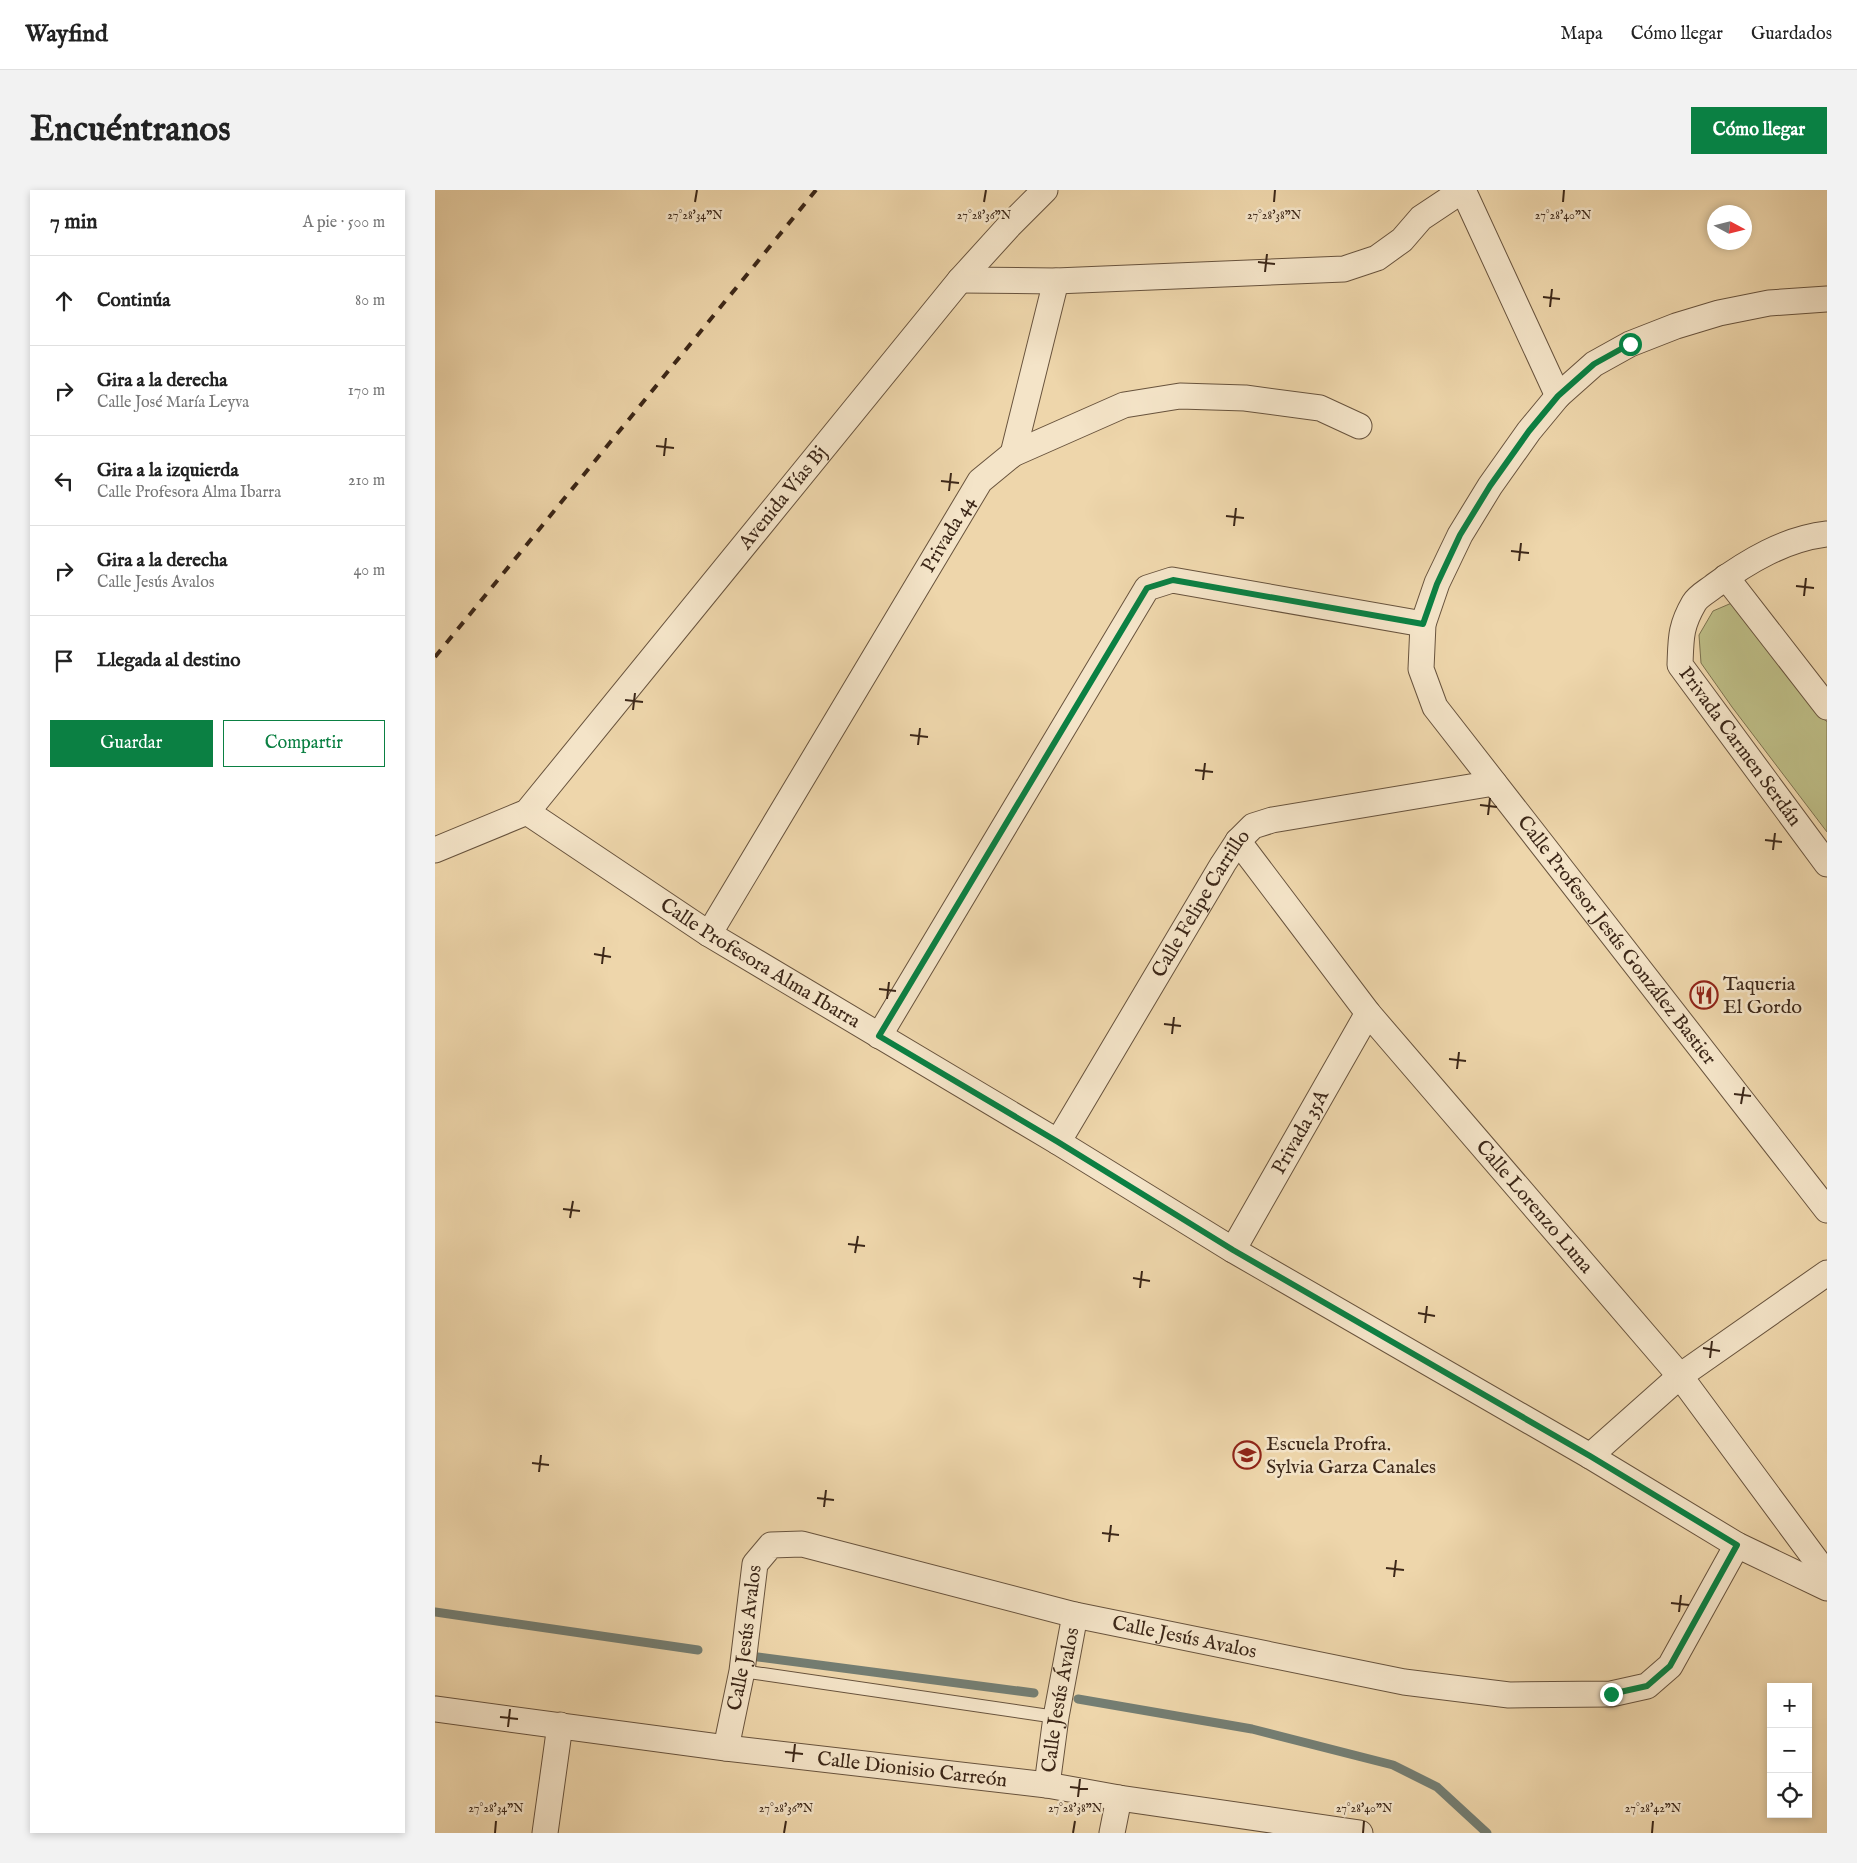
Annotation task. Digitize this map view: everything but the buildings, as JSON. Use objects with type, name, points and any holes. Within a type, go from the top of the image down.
[{"type":"street","name":"Avenida Vías Bj","points":[[527,812],[960,280],[1045,190]]},
{"type":"street","points":[[960,280],[1056,281],[1344,269],[1377,258],[1402,240],[1421,218],[1463,190],[1558,396]]},
{"type":"street","points":[[1013,454],[1056,281]]},
{"type":"street","name":"Calle Profesor Jesús González Bastier","points":[[1827,299],[1769,303],[1719,313],[1677,326],[1630,344],[1594,364],[1558,396],[1529,431],[1495,478],[1460,535],[1437,584],[1423,624],[1421,669],[1435,707],[1827,1210]]},
{"type":"street","name":"Privada 44","points":[[709,934],[979,481],[1013,454],[1124,405],[1179,396],[1245,398],[1320,408],[1359,426]]},
{"type":"street","name":"Privada Carmen Serdán","points":[[1827,534],[1808,536],[1774,548],[1726,577],[1695,601],[1681,629],[1680,665],[1827,864]]},
{"type":"street","points":[[1726,577],[1827,707]]},
{"type":"street","points":[[879,1036],[1147,588],[1173,580],[1423,624]]},
{"type":"street","name":"Calle Felipe Carrillo","points":[[1058,1142],[1238,841],[1253,826],[1272,820],[1494,783]]},
{"type":"street","points":[[435,850],[527,812]]},
{"type":"street","name":"Calle Profesora Alma Ibarra","points":[[527,812],[709,934],[1058,1142],[1233,1250],[1590,1456],[1737,1545],[1827,1588]]},
{"type":"street","name":"Calle Lorenzo Luna","points":[[1238,841],[1368,1013],[1680,1376],[1827,1575]]},
{"type":"street","name":"Privada 35A","points":[[1233,1250],[1368,1013]]},
{"type":"street","points":[[1590,1456],[1680,1376],[1827,1273]]},
{"type":"street","name":"Calle Jesús Avalos","points":[[726,1748],[742,1671],[755,1564],[771,1545],[802,1544],[1075,1615],[1404,1682],[1509,1695],[1611,1694],[1647,1686],[1670,1666],[1737,1545]]},
{"type":"street","name":"Calle Jesús Ávalos","points":[[1047,1785],[1056,1717],[1075,1615]]},
{"type":"street","name":"Calle Dionisio Carreón","points":[[435,1709],[726,1748],[1047,1785],[1119,1798],[1360,1833]]},
{"type":"street","points":[[545,1833],[560,1725]]},
{"type":"street","points":[[1112,1833],[1119,1798]]},
{"type":"lane","points":[[742,1671],[1056,1717]]},
{"type":"green space","points":[[1734,602],[1827,722],[1827,832],[1701,663],[1699,635],[1713,611]]},
{"type":"waterway","points":[[435,1612],[698,1650]]},
{"type":"waterway","points":[[750,1656],[1034,1693]]},
{"type":"waterway","points":[[1078,1699],[1252,1729],[1393,1765],[1437,1787],[1487,1833]]},
{"type":"railway","points":[[435,657],[816,190]]},
{"type":"place","name":"Taqueria El Gordo","points":[[1704,995]]},
{"type":"place","name":"Escuela Profra. Sylvia Garza Canales","points":[[1247,1455]]},
{"type":"route","points":[[1611,1694],[1647,1686],[1670,1666],[1737,1545],[1590,1456],[1233,1250],[1058,1142],[879,1036],[1147,588],[1173,580],[1423,624],[1437,584],[1460,535],[1490,486],[1529,431],[1558,396],[1594,364],[1630,344]]}]
